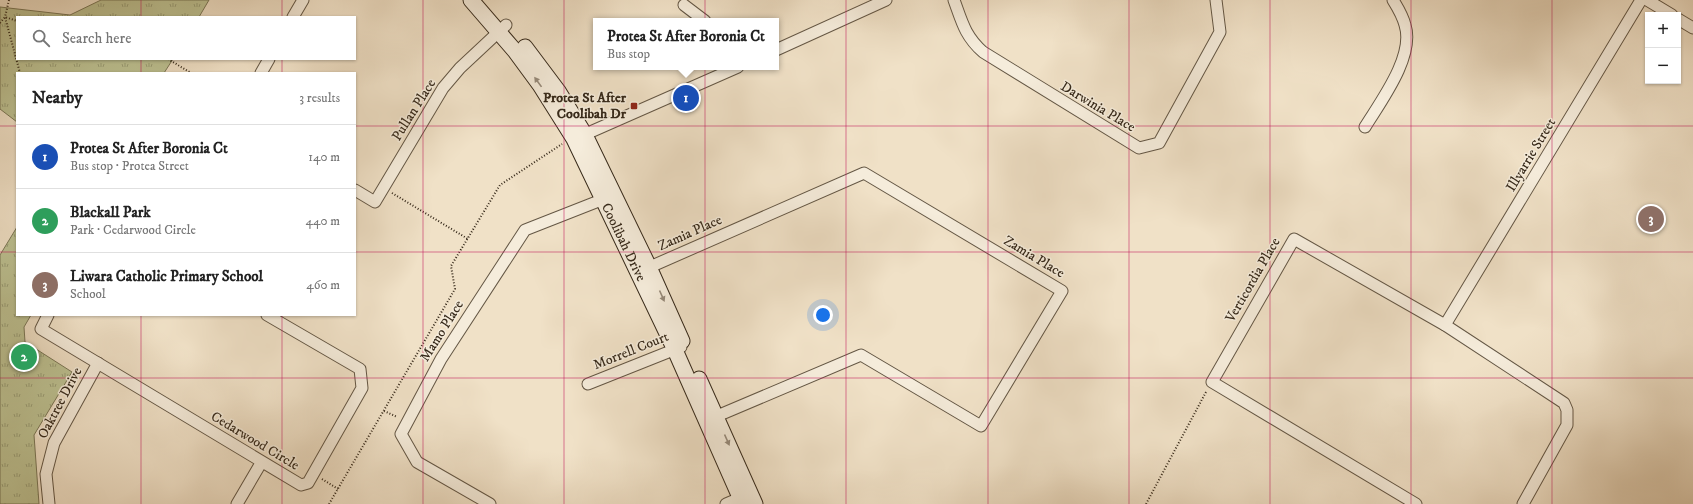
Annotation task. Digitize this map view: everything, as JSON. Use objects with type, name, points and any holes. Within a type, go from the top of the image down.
[{"type":"main road","name":"Coolibah Drive","points":[[475,0],[502,28],[540,84],[579,137],[644,270],[747,500]]},
{"type":"street","points":[[294,16],[303,0]]},
{"type":"street","points":[[779,49],[886,0]]},
{"type":"street","name":"Darwinia Place","points":[[954,0],[965,32],[971,42],[983,52],[1074,110],[1138,148],[1159,143],[1220,32],[1216,0]]},
{"type":"street","points":[[1365,127],[1396,74],[1407,43],[1406,26],[1393,0]]},
{"type":"street","name":"Illyarrie Street","points":[[1445,325],[1642,0]]},
{"type":"street","points":[[1647,0],[1667,12]]},
{"type":"street","points":[[684,5],[701,18]]},
{"type":"street","points":[[1681,21],[1693,28]]},
{"type":"street","name":"Pullan Place","points":[[356,191],[375,202],[444,88],[460,68],[502,28]]},
{"type":"street","points":[[262,72],[268,60]]},
{"type":"street","points":[[579,137],[731,70]]},
{"type":"street","name":"Zamia Place","points":[[644,270],[864,173],[1062,291],[980,426],[861,354],[711,419]]},
{"type":"street","name":"Mamo Place","points":[[490,504],[417,462],[401,434],[441,359],[525,230],[609,197]]},
{"type":"street","name":"Verticordia Place","points":[[1212,382],[1294,239],[1445,325],[1564,403],[1567,410],[1568,425],[1523,504]]},
{"type":"street","name":"Cedarwood Circle","points":[[48,316],[41,329],[261,463],[300,485],[308,483],[362,388],[360,369],[269,316]]},
{"type":"street","name":"Morrell Court","points":[[588,384],[679,348]]},
{"type":"street","name":"Oaktree Drive","points":[[49,504],[46,474],[54,443],[98,363]]},
{"type":"street","points":[[1212,382],[1416,504]]},
{"type":"street","points":[[237,504],[261,463]]},
{"type":"street","points":[[726,504],[747,500]]},
{"type":"path","points":[[0,23],[5,17],[9,0]]},
{"type":"path","points":[[5,17],[16,21]]},
{"type":"path","points":[[5,17],[16,58]]},
{"type":"path","points":[[17,60],[20,72]]},
{"type":"path","points":[[170,60],[189,72]]},
{"type":"path","points":[[329,504],[455,289],[452,266],[500,185],[563,143],[579,137]]},
{"type":"path","points":[[384,188],[468,239]]},
{"type":"path","points":[[1146,504],[1212,382]]},
{"type":"path","points":[[384,411],[407,422]]},
{"type":"path","points":[[313,474],[338,489]]},
{"type":"green space","points":[[101,0],[209,0],[200,16],[16,16],[16,60],[172,60],[165,72],[16,72],[16,121],[0,109],[0,7],[70,15]]},
{"type":"green space","points":[[16,229],[16,316],[30,316],[24,327],[25,342],[72,372],[34,435],[39,504],[0,504],[0,255]]},
{"type":"place","name":"Protea St After Boronia Ct","points":[[686,98]]},
{"type":"place","name":"Protea St After Coolibah Dr","points":[[634,106]]},
{"type":"place","name":"Liwara Catholic Primary School","points":[[1651,219]]},
{"type":"place","name":"Blackall Park","points":[[24,357]]}]
